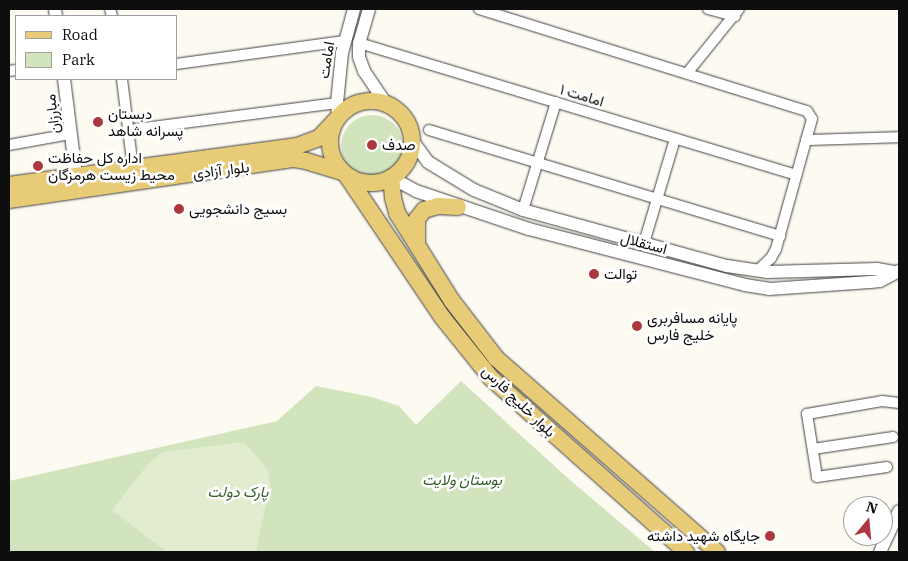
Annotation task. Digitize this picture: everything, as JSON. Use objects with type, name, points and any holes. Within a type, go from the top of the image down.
[{"type":"main road","points":[[365,101],[386,104],[402,114],[410,130],[412,140],[410,155],[406,164],[391,178],[368,183],[345,174],[334,161],[330,148],[330,134],[337,113],[365,101]]},
{"type":"main road","name":"بلوار آزادی","points":[[9,185],[298,146],[319,138],[337,113]]},
{"type":"main road","name":"بلوار آزادی","points":[[9,200],[294,160],[306,160],[345,174]]},
{"type":"main road","name":"بلوار خلیج فارس","points":[[345,174],[442,317],[491,378],[686,552]]},
{"type":"main road","name":"بلوار خلیج فارس","points":[[391,178],[397,213],[452,301],[496,358],[717,552]]},
{"type":"main road","points":[[417,246],[417,219],[424,210],[438,206],[458,207]]},
{"type":"street","name":"امامت","points":[[337,113],[343,47],[354,9]]},
{"type":"street","name":"امامت","points":[[369,9],[359,43],[359,57],[364,71],[386,104]]},
{"type":"street","points":[[480,9],[688,72],[807,111],[812,119],[776,249],[771,258],[757,271]]},
{"type":"street","points":[[708,9],[737,13]]},
{"type":"street","points":[[688,72],[737,13]]},
{"type":"street","name":"امامت ۱","points":[[359,43],[796,175]]},
{"type":"street","points":[[178,64],[343,47],[346,66],[351,68],[355,67],[359,57]]},
{"type":"street","name":"مبارزان","points":[[66,80],[70,134],[76,175]]},
{"type":"street","points":[[122,80],[133,168]]},
{"type":"street","points":[[523,210],[556,102]]},
{"type":"street","points":[[129,130],[337,113]]},
{"type":"street","points":[[428,130],[780,236]]},
{"type":"street","points":[[9,145],[70,134]]},
{"type":"street","points":[[644,243],[675,138]]},
{"type":"street","points":[[806,140],[899,138]]},
{"type":"street","name":"استقلال","points":[[412,140],[428,162],[474,190],[523,210],[727,266],[757,271],[780,272],[877,268],[897,272]]},
{"type":"street","name":"استقلال","points":[[391,178],[416,191],[458,207],[529,229],[724,281],[769,289],[880,281],[897,272]]},
{"type":"street","points":[[776,249],[780,272]]},
{"type":"street","points":[[887,467],[817,477],[807,414],[882,401],[899,403]]},
{"type":"street","points":[[813,449],[893,437]]},
{"type":"street","points":[[880,552],[899,511]]},
{"type":"green space","points":[[366,115],[378,115],[394,124],[401,134],[403,146],[401,158],[394,168],[378,177],[366,177],[355,172],[346,163],[341,152],[341,140],[346,129],[355,120]]},
{"type":"green space","points":[[461,381],[570,480],[655,552],[9,552],[9,481],[277,421],[316,386],[372,397],[399,406],[416,425]]},
{"type":"green space","name":"پارک دولت","points":[[245,443],[268,470],[270,485],[256,552],[167,552],[112,510],[149,463],[162,452]]},
{"type":"place","name":"دبستان پسرانه شاهد","points":[[98,122]]},
{"type":"place","name":"صدف","points":[[372,145]]},
{"type":"place","name":"اداره کل حفاظت محیط زیست هرمزگان","points":[[38,166]]},
{"type":"place","name":"بسیج دانشجویی","points":[[179,209]]},
{"type":"place","name":"توالت","points":[[594,274]]},
{"type":"place","name":"پایانه مسافربری خلیج فارس","points":[[637,326]]},
{"type":"place","name":"جایگاه شهید داشته","points":[[770,536]]},
{"type":"park label","name":"بوستان ولایت","points":[[462,480]]}]
